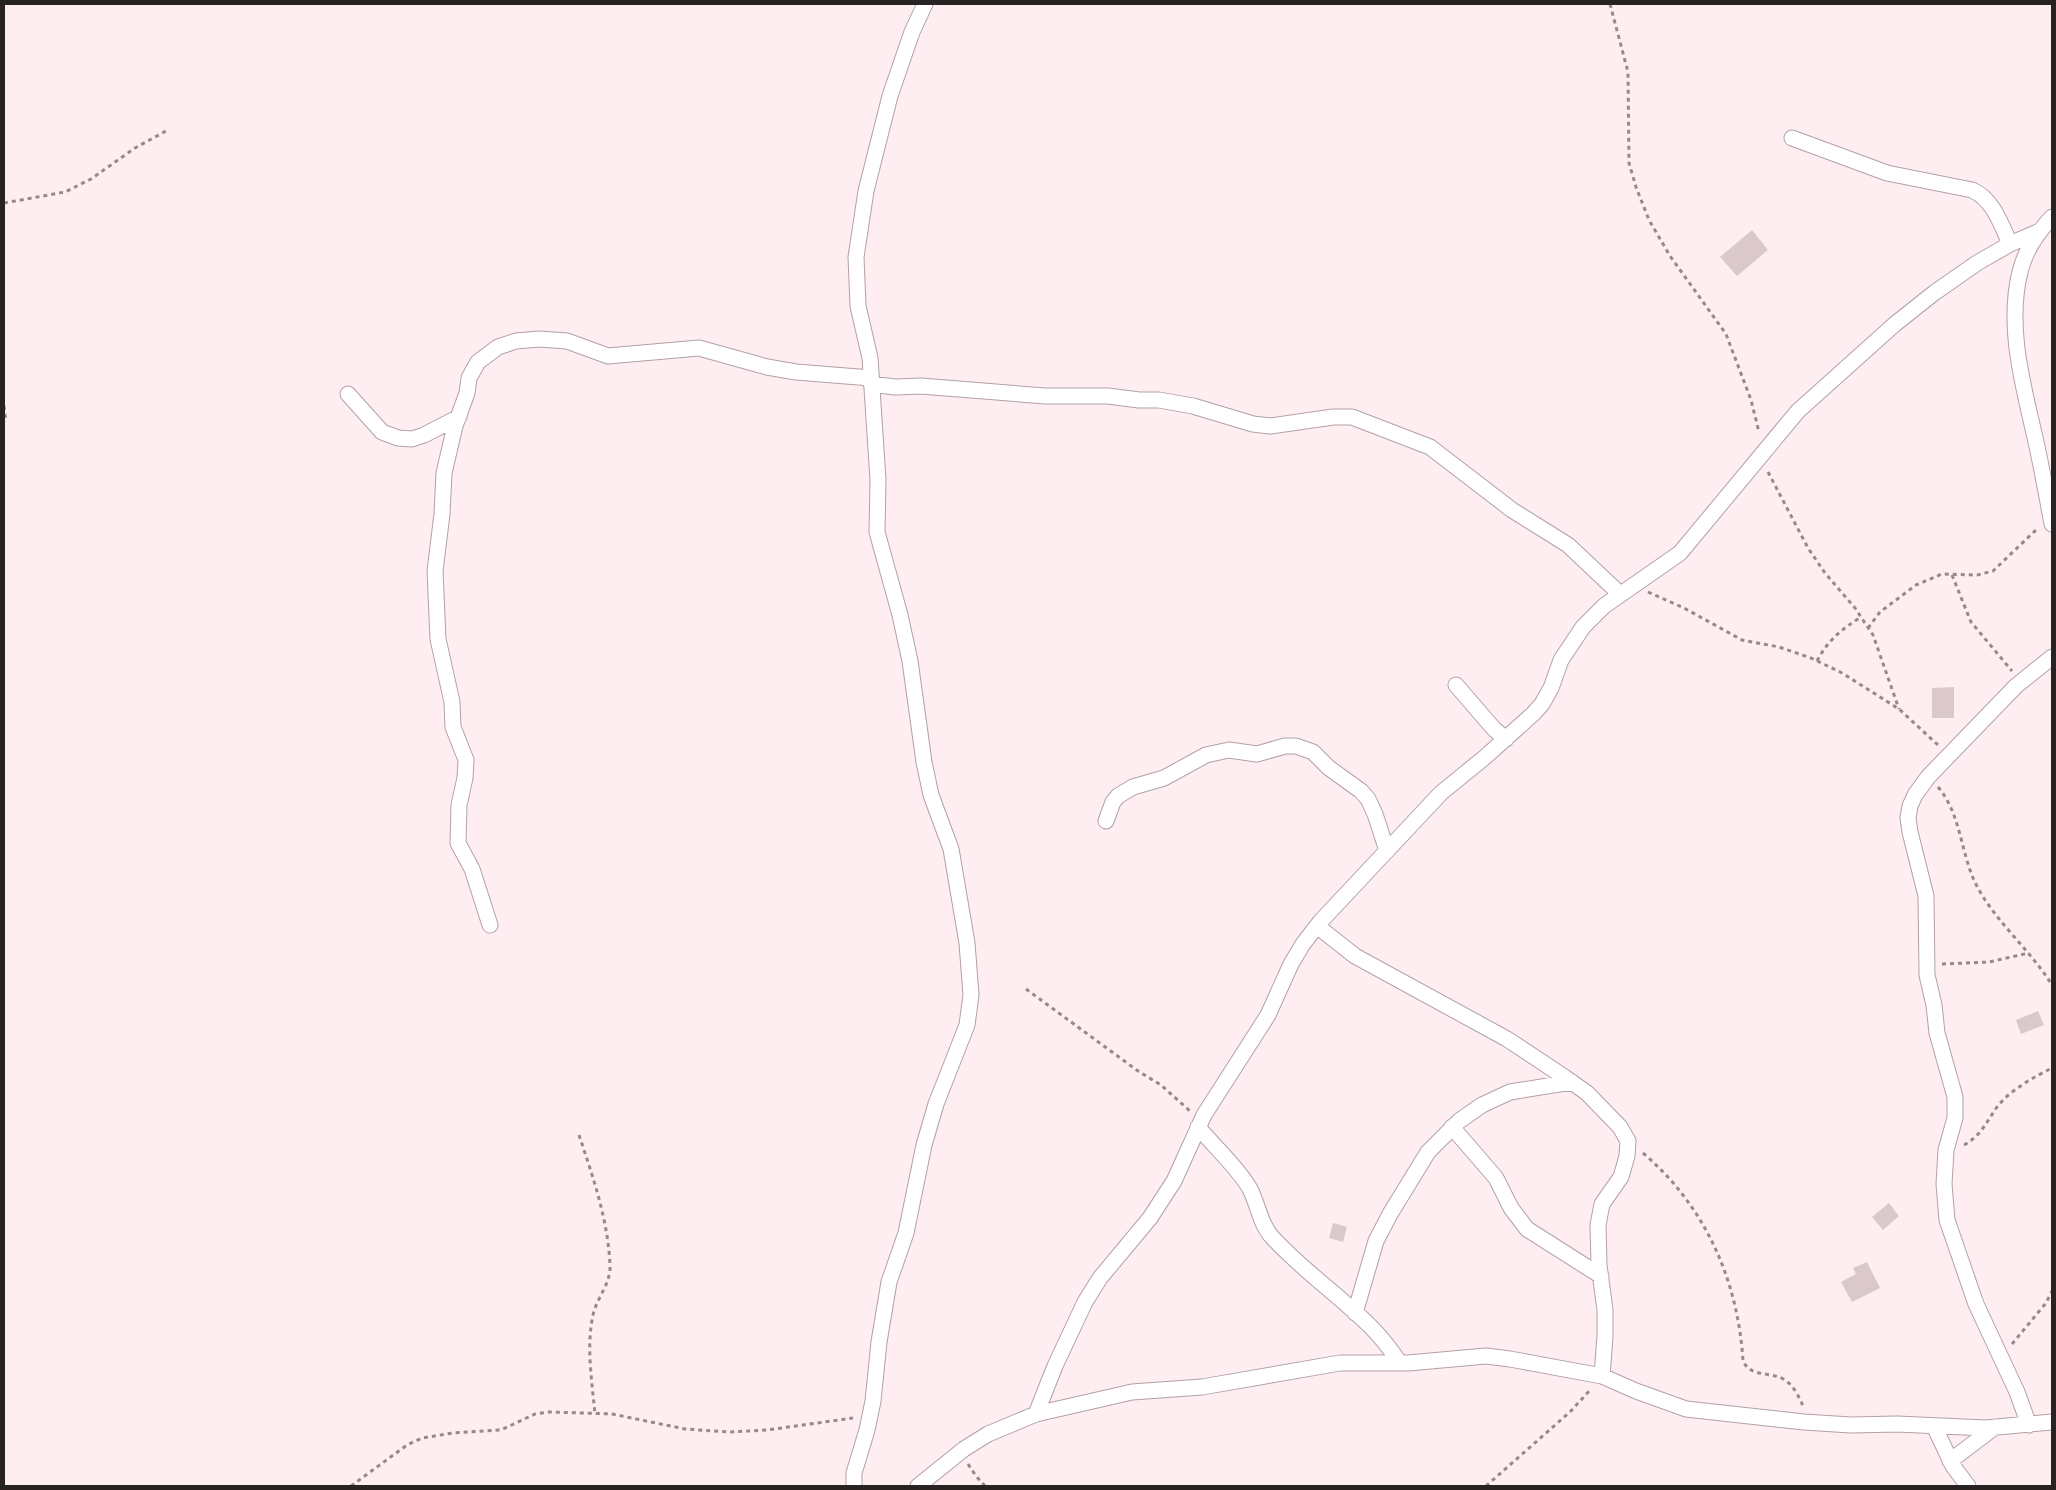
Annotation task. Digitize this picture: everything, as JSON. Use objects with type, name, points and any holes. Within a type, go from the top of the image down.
[{"type":"street","points":[[854,1486],[854,1473],[870,1416],[889,1282],[906,1233],[924,1145],[936,1104],[967,1025],[971,995],[968,943],[951,849],[931,795],[924,762],[910,661],[900,615],[877,532],[878,480],[870,358],[858,306],[856,257],[866,191],[890,96],[912,32],[925,4]]},
{"type":"street","points":[[1792,138],[1887,173],[1979,193],[1986,198],[2010,244]]},
{"type":"street","points":[[2051,520],[2022,380],[2016,340],[2016,306],[2020,273],[2028,249],[2052,217]]},
{"type":"street","points":[[1036,1414],[1055,1366],[1085,1302],[1100,1278],[1150,1218],[1174,1181],[1200,1125],[1228,1076],[1268,1014],[1291,964],[1317,926],[1441,793],[1506,739],[1542,704],[1551,688],[1561,660],[1583,627],[1604,606],[1680,553],[1798,411],[1895,324],[1934,294],[1977,263],[2010,244],[2040,231]]},
{"type":"street","points":[[490,925],[472,869],[458,843],[458,805],[465,778],[466,760],[453,727],[452,702],[438,639],[435,571],[442,514],[444,473],[469,378],[478,362],[498,347],[516,341],[539,339],[567,341],[608,356],[699,348],[796,372],[871,381],[895,387],[921,386],[1029,395],[1066,397],[1108,396],[1139,400],[1159,400],[1193,406],[1253,424],[1270,426],[1332,417],[1352,417],[1430,448],[1512,510],[1568,546],[1626,590]]},
{"type":"street","points":[[348,394],[382,432],[398,438],[412,439],[424,435],[459,417]]},
{"type":"street","points":[[2029,1424],[2017,1392],[1976,1304],[1947,1220],[1944,1184],[1946,1150],[1955,1118],[1955,1097],[1937,1033],[1927,965],[1926,896],[1908,818],[1912,801],[1928,777],[2021,683],[2052,657]]},
{"type":"street","points":[[1456,685],[1494,729],[1506,739]]},
{"type":"street","points":[[1106,821],[1113,802],[1118,796],[1132,787],[1164,778],[1206,755],[1229,750],[1256,754],[1285,746],[1296,746],[1313,752],[1329,768],[1362,791],[1375,814],[1387,851]]},
{"type":"street","points":[[1317,926],[1355,956],[1506,1039],[1572,1082],[1587,1093],[1613,1119],[1628,1141],[1627,1156],[1621,1177],[1602,1204],[1599,1218],[1597,1241],[1605,1336],[1602,1376]]},
{"type":"street","points":[[1356,1313],[1376,1242],[1390,1214],[1428,1152],[1452,1127],[1482,1105],[1510,1092],[1572,1082]]},
{"type":"street","points":[[1200,1125],[1243,1178],[1270,1236],[1303,1268],[1356,1313],[1379,1336],[1400,1363]]},
{"type":"street","points":[[1452,1127],[1496,1178],[1511,1208],[1527,1228],[1601,1276]]},
{"type":"street","points":[[918,1486],[964,1449],[988,1434],[1036,1414],[1132,1392],[1202,1387],[1340,1363],[1400,1363],[1486,1356],[1602,1376],[1636,1392],[1686,1409],[1810,1423],[1996,1427],[2052,1422]]},
{"type":"street","points":[[1934,1426],[1950,1461],[1968,1486]]},
{"type":"street","points":[[1950,1461],[1996,1427]]},
{"type":"path","points":[[1610,4],[1628,72],[1629,163],[1649,220],[1670,256],[1726,334],[1751,400],[1762,453],[1808,548],[1868,628],[1880,653],[1899,709]]},
{"type":"path","points":[[4,203],[65,192],[91,180],[135,148],[166,131]]},
{"type":"path","points":[[4,406],[6,422]]},
{"type":"path","points":[[1868,628],[1880,612],[1916,585],[1942,574],[1977,575],[1993,571],[2051,520]]},
{"type":"path","points":[[1952,575],[1972,622],[2021,683]]},
{"type":"path","points":[[1626,590],[1684,608],[1742,640],[1779,647],[1817,661],[1842,673],[1899,709],[1949,756]]},
{"type":"path","points":[[1817,661],[1835,635],[1861,617]]},
{"type":"path","points":[[1928,777],[1948,799],[1964,854],[1979,890],[2000,920],[2052,983]]},
{"type":"path","points":[[1927,965],[1989,962],[2029,953]]},
{"type":"path","points":[[1026,989],[1138,1071],[1161,1085],[1175,1096],[1200,1125]]},
{"type":"path","points":[[1946,1150],[1958,1148],[1975,1138],[1983,1130],[1998,1106],[2008,1096],[2052,1068]]},
{"type":"path","points":[[580,1135],[602,1210],[610,1265],[609,1277],[593,1313],[590,1330],[590,1357],[595,1414]]},
{"type":"path","points":[[1628,1141],[1662,1169],[1682,1193],[1709,1234],[1730,1280],[1738,1314],[1743,1361],[1746,1368],[1752,1372],[1787,1381],[1798,1395],[1810,1423]]},
{"type":"path","points":[[2000,1355],[2023,1332],[2046,1303],[2052,1291]]},
{"type":"path","points":[[1486,1486],[1571,1411],[1602,1376]]},
{"type":"path","points":[[351,1486],[407,1445],[422,1438],[453,1433],[501,1430],[535,1414],[542,1413],[612,1414],[640,1418],[685,1429],[730,1432],[822,1423],[870,1416]]},
{"type":"path","points":[[964,1449],[970,1470],[986,1486]]},
{"type":"building","points":[[1752,230],[1768,250],[1737,276],[1720,257]]},
{"type":"building","points":[[1954,687],[1954,718],[1932,718],[1932,688]]},
{"type":"building","points":[[2038,1011],[2044,1025],[2021,1034],[2016,1020]]},
{"type":"building","points":[[1889,1203],[1899,1216],[1883,1230],[1872,1217]]},
{"type":"building","points":[[1333,1223],[1347,1227],[1343,1242],[1329,1238]]},
{"type":"building","points":[[1867,1262],[1880,1288],[1852,1302],[1841,1282],[1856,1274],[1853,1268]]}]
